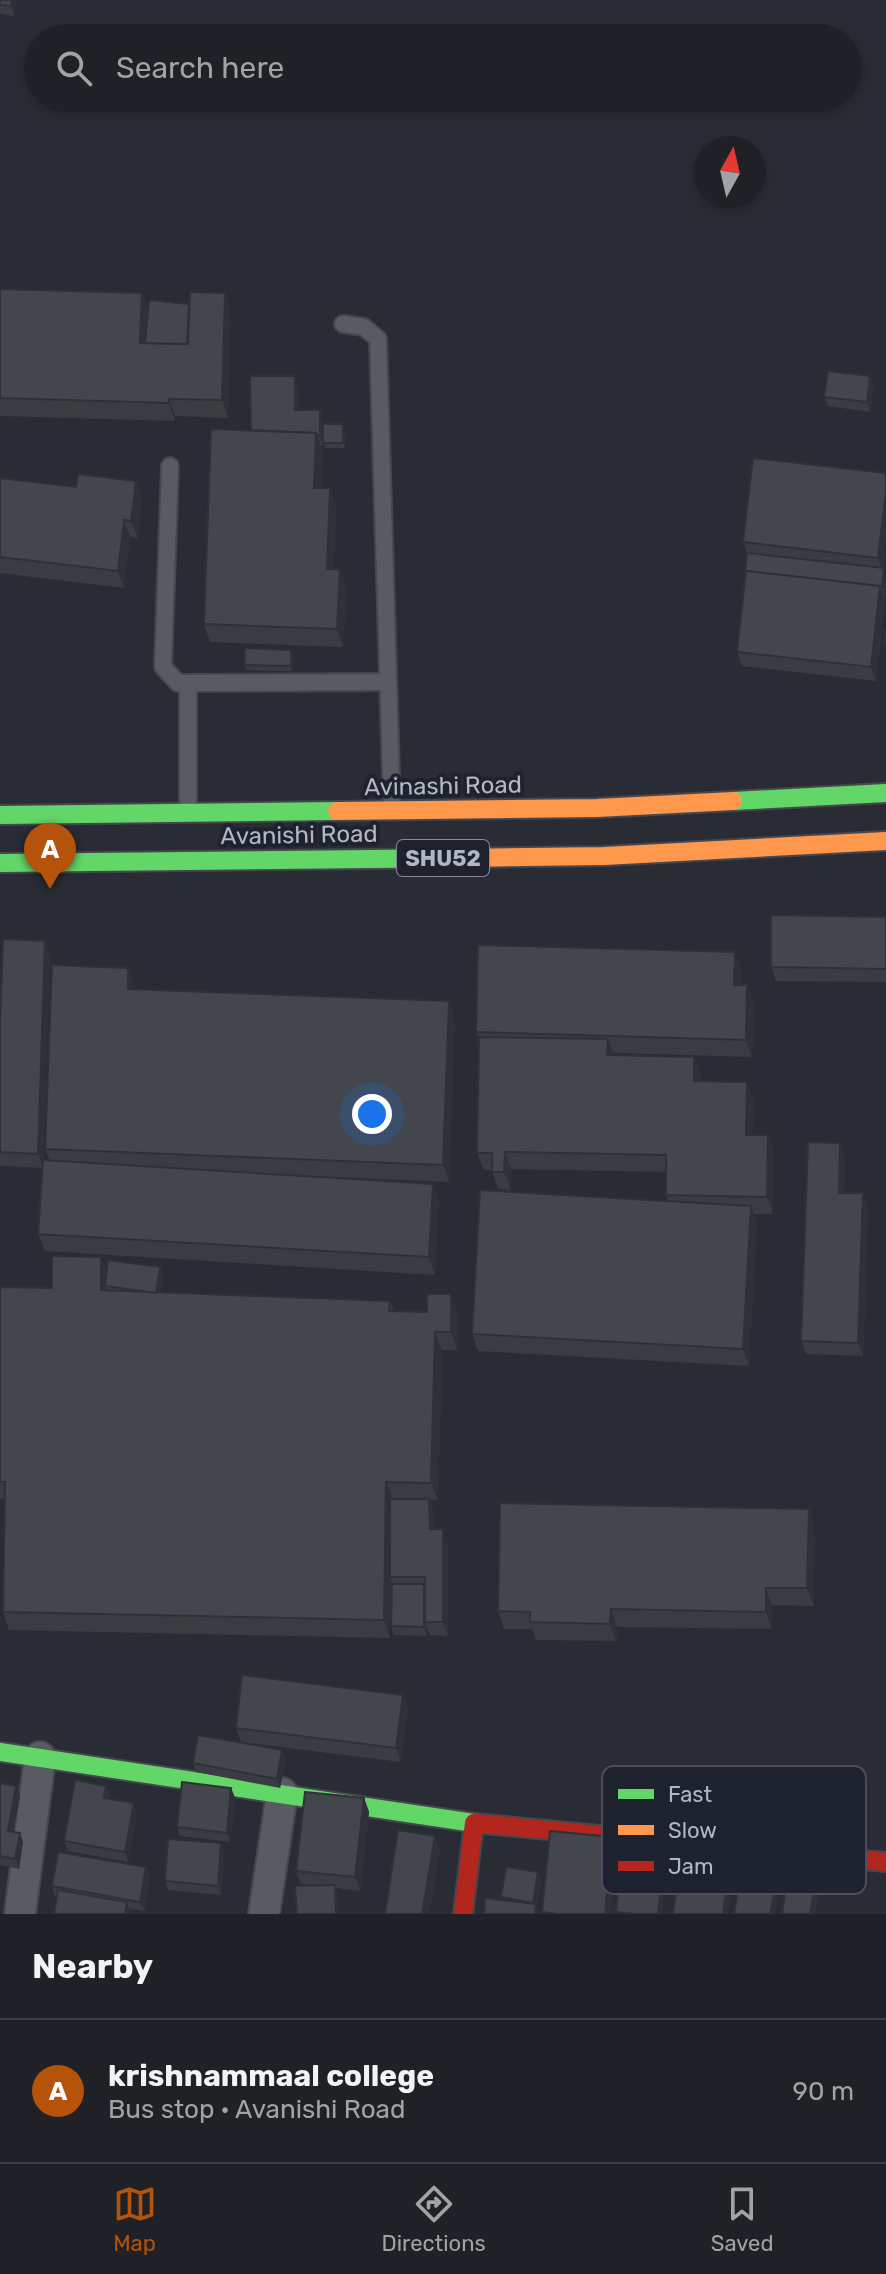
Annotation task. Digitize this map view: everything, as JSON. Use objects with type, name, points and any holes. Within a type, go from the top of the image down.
[{"type":"main road","name":"Avinashi Road","points":[[0,815],[597,808],[886,793]]},
{"type":"main road","name":"Avanishi Road","points":[[0,863],[604,856],[886,841]]},
{"type":"main road","points":[[0,1752],[474,1823],[602,1835]]},
{"type":"main road","points":[[463,1914],[474,1823]]},
{"type":"main road","points":[[866,1860],[886,1862]]},
{"type":"street","points":[[20,1914],[40,1757]]},
{"type":"street","points":[[264,1914],[282,1793]]},
{"type":"lane","points":[[343,324],[364,327],[378,339],[392,810]]},
{"type":"lane","points":[[170,466],[163,667],[178,683],[388,682]]},
{"type":"lane","points":[[188,683],[188,812]]},
{"type":"building","points":[[0,0],[12,0],[11,6],[0,5]]},
{"type":"building","points":[[0,289],[142,293],[140,343],[188,344],[190,292],[225,293],[222,400],[169,399],[169,403],[0,398]]},
{"type":"building","points":[[149,300],[189,304],[187,344],[145,343]]},
{"type":"building","points":[[828,371],[870,376],[867,402],[824,397]]},
{"type":"building","points":[[250,376],[295,376],[295,410],[320,410],[320,436],[316,433],[251,430]]},
{"type":"building","points":[[323,424],[343,424],[343,443],[323,443]]},
{"type":"building","points":[[211,429],[316,433],[314,488],[330,488],[327,569],[340,569],[337,629],[204,624]]},
{"type":"building","points":[[753,458],[886,473],[878,558],[743,542]]},
{"type":"building","points":[[78,474],[136,481],[131,521],[124,520],[118,571],[0,557],[0,478],[76,487]]},
{"type":"building","points":[[747,553],[884,568],[882,587],[745,573]]},
{"type":"building","points":[[746,571],[880,586],[871,667],[737,652]]},
{"type":"building","points":[[245,648],[291,650],[291,666],[244,665]]},
{"type":"building","points":[[771,915],[886,917],[886,969],[771,967]]},
{"type":"building","points":[[3,939],[45,941],[38,1154],[0,1152]]},
{"type":"building","points":[[478,945],[735,952],[734,985],[747,985],[746,1040],[476,1032]]},
{"type":"building","points":[[52,965],[128,968],[128,989],[449,1001],[443,1165],[45,1149]]},
{"type":"building","points":[[479,1037],[608,1039],[607,1055],[694,1057],[694,1081],[747,1082],[746,1135],[768,1135],[767,1197],[666,1195],[666,1155],[505,1152],[504,1172],[492,1172],[492,1153],[477,1153]]},
{"type":"building","points":[[808,1142],[840,1143],[839,1193],[863,1193],[858,1343],[801,1341]]},
{"type":"building","points":[[43,1160],[433,1184],[429,1257],[38,1234]]},
{"type":"building","points":[[480,1190],[751,1206],[743,1349],[472,1334]]},
{"type":"building","points":[[52,1256],[101,1257],[101,1290],[390,1301],[389,1311],[427,1312],[427,1294],[451,1294],[451,1332],[435,1332],[431,1483],[386,1482],[384,1620],[3,1612],[5,1482],[0,1482],[0,1287],[52,1288]]},
{"type":"building","points":[[108,1260],[160,1267],[156,1293],[105,1286]]},
{"type":"building","points":[[390,1499],[429,1499],[430,1529],[443,1529],[443,1622],[425,1622],[425,1577],[390,1577]]},
{"type":"building","points":[[500,1503],[809,1509],[807,1588],[766,1588],[766,1612],[611,1609],[610,1624],[530,1622],[530,1612],[498,1611]]},
{"type":"building","points":[[392,1584],[424,1584],[424,1627],[391,1626]]},
{"type":"building","points":[[242,1675],[403,1695],[396,1748],[236,1728]]},
{"type":"building","points":[[198,1735],[282,1750],[277,1779],[193,1763]]},
{"type":"building","points":[[75,1780],[106,1786],[104,1798],[134,1803],[125,1852],[64,1841]]},
{"type":"building","points":[[182,1782],[231,1788],[227,1833],[177,1827]]},
{"type":"building","points":[[0,1783],[16,1786],[8,1831],[20,1833],[15,1859],[0,1856]]},
{"type":"building","points":[[305,1792],[364,1798],[355,1877],[296,1871]]},
{"type":"building","points":[[398,1830],[435,1836],[422,1914],[385,1914]]},
{"type":"building","points":[[550,1831],[602,1836],[602,1894],[607,1894],[605,1914],[542,1912]]},
{"type":"building","points":[[168,1839],[221,1843],[218,1886],[165,1881]]},
{"type":"building","points":[[58,1852],[146,1867],[140,1902],[52,1886]]},
{"type":"building","points":[[506,1867],[538,1872],[533,1903],[501,1897]]},
{"type":"building","points":[[335,1885],[336,1914],[297,1914],[295,1886]]},
{"type":"building","points":[[58,1890],[127,1902],[125,1914],[54,1914]]},
{"type":"building","points":[[618,1894],[660,1894],[658,1914],[616,1912]]},
{"type":"building","points":[[676,1894],[726,1894],[723,1914],[673,1914]]},
{"type":"building","points":[[737,1894],[774,1894],[770,1914],[734,1914]]},
{"type":"building","points":[[785,1894],[814,1894],[810,1914],[782,1914]]},
{"type":"building","points":[[485,1898],[536,1904],[535,1914],[484,1914]]},
{"type":"traffic: fast","points":[[733,801],[886,793]]},
{"type":"traffic: fast","points":[[0,815],[337,811]]},
{"type":"traffic: fast","points":[[0,863],[463,858]]},
{"type":"traffic: fast","points":[[0,1752],[474,1823]]},
{"type":"traffic: slow","points":[[337,811],[597,808],[733,801]]},
{"type":"traffic: slow","points":[[463,858],[604,856],[886,841]]},
{"type":"traffic: jam","points":[[463,1914],[474,1823],[602,1835]]},
{"type":"traffic: jam","points":[[866,1860],[886,1862]]},
{"type":"place","name":"krishnammaal college","points":[[50,889]]}]
